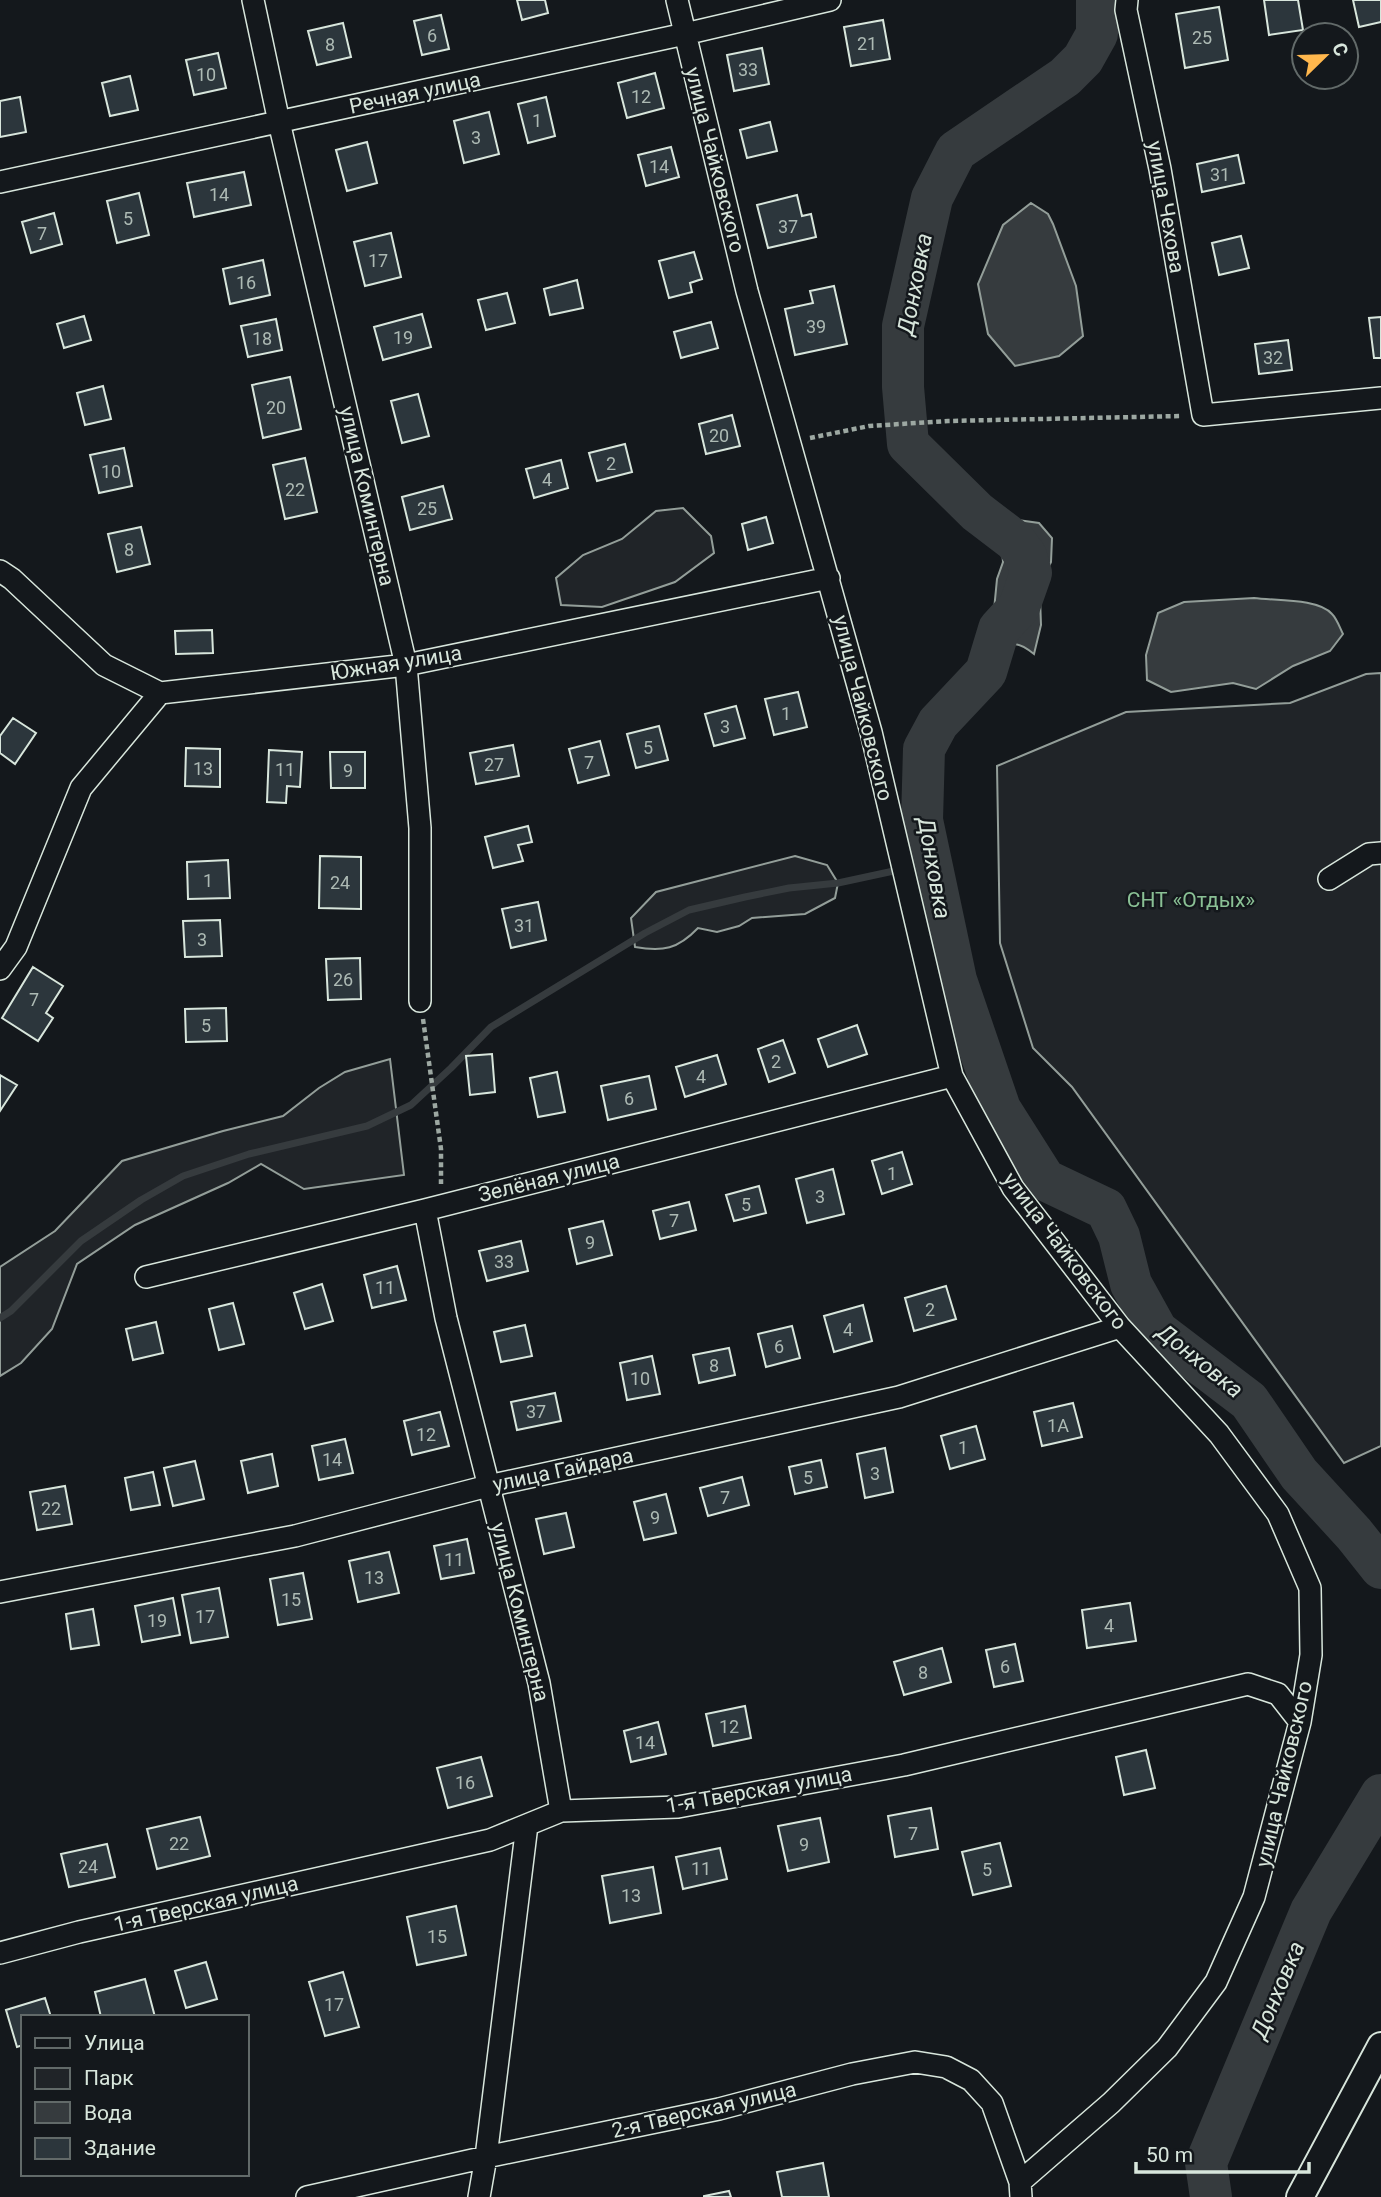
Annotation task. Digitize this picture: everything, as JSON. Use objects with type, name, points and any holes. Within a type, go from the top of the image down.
[{"type":"street","name":"улица Коминтерна","points":[[253,0],[406,665],[420,828],[420,1001]]},
{"type":"street","name":"улица Чайковского","points":[[677,0],[747,291],[871,732],[952,1076],[1013,1188],[1121,1327],[1220,1434],[1278,1514],[1310,1588],[1311,1655],[1300,1722],[1254,1897],[1216,1982],[1167,2048],[1020,2189]]},
{"type":"street","name":"Речная улица","points":[[0,181],[685,34],[830,0]]},
{"type":"street","name":"улица Чехова","points":[[1127,0],[1126,10],[1160,169],[1203,415]]},
{"type":"street","points":[[1203,415],[1381,398]]},
{"type":"street","points":[[0,571],[12,579],[104,665],[160,693],[81,788],[16,947],[0,969]]},
{"type":"street","name":"Южная улица","points":[[160,693],[406,665],[829,578]]},
{"type":"street","points":[[1329,879],[1369,854],[1381,853]]},
{"type":"street","name":"Зелёная улица","points":[[146,1278],[952,1076]]},
{"type":"street","name":"улица Коминтерна","points":[[433,1208],[446,1318],[540,1683],[561,1811]]},
{"type":"street","name":"улица Гайдара","points":[[0,1592],[295,1536],[488,1486],[899,1397],[1121,1327]]},
{"type":"street","name":"1-я Тверская улица","points":[[0,1953],[105,1926],[490,1840],[561,1811],[678,1807],[904,1765],[1248,1684],[1278,1694],[1300,1722]]},
{"type":"street","points":[[479,2197],[527,1825]]},
{"type":"street","points":[[1300,2197],[1381,2046]]},
{"type":"street","name":"2-я Тверская улица","points":[[307,2197],[719,2109],[852,2074],[915,2062],[946,2067],[971,2080],[992,2104],[1020,2189]]},
{"type":"path","points":[[788,442],[869,426],[948,421],[1203,415]]},
{"type":"path","points":[[420,1001],[441,1149],[433,1208]]},
{"type":"green space","points":[[683,508],[711,536],[714,553],[675,582],[602,607],[561,605],[556,578],[583,555],[622,539],[656,511]]},
{"type":"green space","name":"СНТ «Отдых»","points":[[1381,673],[1381,1446],[1344,1463],[1072,1087],[1033,1048],[1000,943],[997,766],[1126,712],[1290,703],[1366,674]]},
{"type":"green space","points":[[795,856],[827,865],[838,883],[835,898],[805,914],[752,918],[739,926],[717,932],[698,928],[684,941],[662,949],[635,947],[631,918],[656,892]]},
{"type":"green space","points":[[390,1059],[404,1175],[304,1189],[261,1164],[228,1183],[135,1225],[77,1264],[52,1329],[21,1363],[0,1376],[0,1267],[55,1231],[122,1161],[283,1116],[345,1072]]},
{"type":"water","points":[[1031,203],[1048,214],[1053,224],[1076,286],[1083,336],[1059,356],[1015,366],[988,334],[978,284],[1003,225]]},
{"type":"water","points":[[1010,519],[1039,523],[1052,538],[1051,562],[1044,577],[1040,597],[1041,625],[1034,654],[1023,646],[1014,644],[992,651],[986,638],[994,610],[997,579],[1003,562],[1002,550],[990,529],[990,523]]},
{"type":"water","points":[[1254,598],[1317,605],[1332,614],[1343,634],[1330,651],[1293,666],[1256,689],[1233,683],[1171,692],[1147,680],[1146,655],[1158,613],[1184,602]]},
{"type":"building","points":[[517,0],[545,0],[548,13],[522,20]]},
{"type":"building","points":[[1264,0],[1298,0],[1302,21],[1290,21],[1290,32],[1269,35]]},
{"type":"building","points":[[1353,0],[1381,0],[1381,22],[1360,27],[1360,21],[1358,21]]},
{"type":"building","points":[[1219,7],[1228,60],[1185,68],[1176,14]]},
{"type":"building","points":[[441,15],[449,49],[422,55],[414,21]]},
{"type":"building","points":[[883,20],[890,59],[851,66],[844,27]]},
{"type":"building","points":[[343,23],[351,57],[317,65],[308,31]]},
{"type":"building","points":[[762,48],[769,84],[734,91],[727,55]]},
{"type":"building","points":[[218,53],[226,88],[194,95],[186,60]]},
{"type":"building","points":[[655,73],[664,108],[627,118],[618,83]]},
{"type":"building","points":[[130,76],[138,110],[110,116],[102,83]]},
{"type":"building","points":[[20,97],[26,132],[0,137],[0,101]]},
{"type":"building","points":[[546,97],[555,136],[528,143],[518,104]]},
{"type":"building","points":[[489,112],[499,154],[464,163],[454,121]]},
{"type":"building","points":[[770,122],[777,151],[747,158],[740,130]]},
{"type":"building","points":[[367,142],[377,183],[347,191],[336,150]]},
{"type":"building","points":[[671,147],[679,177],[646,186],[638,155]]},
{"type":"building","points":[[1238,155],[1244,183],[1202,192],[1197,164]]},
{"type":"building","points":[[244,172],[251,205],[194,217],[187,183]]},
{"type":"building","points":[[139,193],[149,235],[117,243],[107,201]]},
{"type":"building","points":[[797,195],[802,216],[811,214],[816,237],[768,248],[757,205]]},
{"type":"building","points":[[54,213],[62,244],[31,253],[22,222]]},
{"type":"building","points":[[391,233],[401,277],[365,286],[354,242]]},
{"type":"building","points":[[1241,236],[1249,268],[1219,275],[1212,243]]},
{"type":"building","points":[[694,252],[702,279],[690,283],[692,292],[669,298],[659,261]]},
{"type":"building","points":[[263,260],[270,295],[230,304],[223,269]]},
{"type":"building","points":[[577,280],[583,308],[550,315],[544,289]]},
{"type":"building","points":[[834,286],[847,344],[795,355],[785,309],[813,303],[810,291]]},
{"type":"building","points":[[507,293],[515,323],[486,330],[478,300]]},
{"type":"building","points":[[422,314],[431,347],[383,360],[374,327]]},
{"type":"building","points":[[84,316],[91,340],[64,348],[57,324]]},
{"type":"building","points":[[1381,317],[1381,358],[1374,358],[1369,318]]},
{"type":"building","points":[[276,319],[282,350],[248,357],[241,326]]},
{"type":"building","points":[[711,322],[718,348],[681,358],[674,332]]},
{"type":"building","points":[[1288,340],[1292,370],[1259,374],[1255,344]]},
{"type":"building","points":[[290,377],[301,429],[263,438],[252,385]]},
{"type":"building","points":[[103,386],[111,419],[85,425],[77,393]]},
{"type":"building","points":[[418,394],[429,436],[402,443],[391,401]]},
{"type":"building","points":[[732,415],[740,446],[706,454],[699,424]]},
{"type":"building","points":[[625,444],[632,472],[597,481],[589,453]]},
{"type":"building","points":[[124,448],[132,486],[99,493],[90,455]]},
{"type":"building","points":[[305,458],[317,512],[285,519],[273,465]]},
{"type":"building","points":[[561,460],[568,488],[534,498],[526,469]]},
{"type":"building","points":[[443,486],[452,519],[410,530],[402,497]]},
{"type":"building","points":[[766,517],[773,543],[748,550],[742,524]]},
{"type":"building","points":[[141,527],[150,564],[117,572],[108,534]]},
{"type":"building","points":[[212,630],[213,653],[176,654],[175,631]]},
{"type":"building","points":[[798,692],[807,727],[774,735],[765,699]]},
{"type":"building","points":[[736,706],[745,738],[714,746],[705,714]]},
{"type":"building","points":[[13,718],[36,733],[15,764],[0,753],[0,736]]},
{"type":"building","points":[[659,726],[668,760],[636,768],[627,734]]},
{"type":"building","points":[[600,741],[609,775],[578,783],[569,749]]},
{"type":"building","points":[[513,745],[519,776],[476,784],[470,753]]},
{"type":"building","points":[[186,748],[220,749],[220,787],[185,786]]},
{"type":"building","points":[[269,750],[302,752],[300,787],[287,786],[286,803],[267,802]]},
{"type":"building","points":[[330,752],[365,752],[365,788],[331,788]]},
{"type":"building","points":[[528,826],[532,842],[518,845],[523,861],[493,868],[485,837]]},
{"type":"building","points":[[320,856],[361,857],[361,909],[319,908]]},
{"type":"building","points":[[228,860],[230,898],[188,899],[187,862]]},
{"type":"building","points":[[538,902],[546,940],[511,948],[502,909]]},
{"type":"building","points":[[220,920],[222,956],[185,957],[183,921]]},
{"type":"building","points":[[360,958],[361,999],[328,1000],[326,959]]},
{"type":"building","points":[[33,967],[63,986],[46,1013],[53,1018],[38,1041],[2,1018]]},
{"type":"building","points":[[226,1008],[227,1041],[186,1042],[185,1009]]},
{"type":"building","points":[[857,1025],[867,1054],[828,1067],[818,1039]]},
{"type":"building","points":[[783,1040],[795,1073],[769,1082],[758,1049]]},
{"type":"building","points":[[492,1054],[495,1092],[470,1095],[466,1056]]},
{"type":"building","points":[[717,1055],[726,1084],[685,1097],[676,1067]]},
{"type":"building","points":[[557,1072],[565,1112],[538,1117],[530,1078]]},
{"type":"building","points":[[0,1075],[17,1085],[0,1111]]},
{"type":"building","points":[[649,1076],[656,1109],[608,1120],[601,1086]]},
{"type":"building","points":[[902,1152],[912,1184],[882,1194],[872,1161]]},
{"type":"building","points":[[833,1169],[844,1214],[807,1223],[796,1179]]},
{"type":"building","points":[[759,1186],[766,1213],[734,1221],[726,1195]]},
{"type":"building","points":[[689,1202],[696,1230],[660,1239],[653,1211]]},
{"type":"building","points":[[603,1221],[612,1255],[577,1264],[569,1229]]},
{"type":"building","points":[[521,1241],[528,1271],[487,1281],[479,1251]]},
{"type":"building","points":[[397,1266],[406,1300],[372,1308],[364,1275]]},
{"type":"building","points":[[322,1284],[333,1321],[305,1329],[294,1293]]},
{"type":"building","points":[[946,1286],[956,1319],[914,1331],[905,1298]]},
{"type":"building","points":[[233,1303],[244,1344],[219,1350],[209,1309]]},
{"type":"building","points":[[863,1305],[872,1341],[834,1352],[824,1316]]},
{"type":"building","points":[[156,1322],[163,1353],[133,1360],[126,1329]]},
{"type":"building","points":[[525,1325],[532,1356],[501,1362],[494,1332]]},
{"type":"building","points":[[792,1326],[800,1358],[766,1367],[758,1334]]},
{"type":"building","points":[[729,1348],[735,1375],[699,1383],[693,1355]]},
{"type":"building","points":[[652,1356],[660,1394],[627,1400],[620,1363]]},
{"type":"building","points":[[555,1393],[561,1421],[517,1430],[511,1402]]},
{"type":"building","points":[[1073,1403],[1082,1437],[1042,1446],[1034,1412]]},
{"type":"building","points":[[440,1412],[449,1446],[412,1455],[404,1421]]},
{"type":"building","points":[[976,1426],[985,1459],[950,1469],[941,1436]]},
{"type":"building","points":[[345,1439],[353,1473],[319,1480],[312,1446]]},
{"type":"building","points":[[885,1448],[893,1492],[865,1498],[857,1454]]},
{"type":"building","points":[[272,1454],[278,1486],[248,1493],[241,1461]]},
{"type":"building","points":[[821,1460],[827,1487],[795,1494],[789,1467]]},
{"type":"building","points":[[195,1461],[204,1499],[173,1506],[164,1468]]},
{"type":"building","points":[[153,1472],[160,1505],[131,1510],[125,1478]]},
{"type":"building","points":[[742,1477],[749,1505],[708,1516],[700,1488]]},
{"type":"building","points":[[65,1486],[72,1524],[37,1530],[30,1492]]},
{"type":"building","points":[[666,1494],[676,1533],[644,1540],[634,1502]]},
{"type":"building","points":[[566,1513],[574,1547],[544,1554],[536,1519]]},
{"type":"building","points":[[467,1539],[474,1573],[441,1579],[434,1546]]},
{"type":"building","points":[[389,1552],[399,1593],[358,1602],[349,1561]]},
{"type":"building","points":[[303,1573],[312,1619],[278,1625],[270,1579]]},
{"type":"building","points":[[219,1588],[228,1637],[191,1643],[182,1595]]},
{"type":"building","points":[[173,1598],[180,1635],[142,1642],[135,1606]]},
{"type":"building","points":[[1130,1603],[1136,1641],[1087,1648],[1082,1610]]},
{"type":"building","points":[[93,1609],[99,1645],[71,1649],[66,1614]]},
{"type":"building","points":[[1015,1644],[1023,1681],[994,1687],[986,1650]]},
{"type":"building","points":[[942,1648],[951,1682],[904,1695],[894,1662]]},
{"type":"building","points":[[745,1706],[751,1738],[713,1746],[706,1714]]},
{"type":"building","points":[[658,1722],[666,1754],[631,1762],[624,1731]]},
{"type":"building","points":[[1146,1750],[1155,1788],[1124,1795],[1116,1757]]},
{"type":"building","points":[[481,1757],[492,1796],[448,1808],[437,1768]]},
{"type":"building","points":[[931,1808],[938,1849],[895,1857],[888,1816]]},
{"type":"building","points":[[200,1817],[210,1856],[157,1869],[147,1829]]},
{"type":"building","points":[[820,1818],[829,1862],[788,1871],[778,1826]]},
{"type":"building","points":[[1000,1843],[1011,1886],[973,1895],[962,1852]]},
{"type":"building","points":[[107,1844],[115,1877],[69,1887],[61,1854]]},
{"type":"building","points":[[720,1848],[727,1879],[683,1889],[676,1857]]},
{"type":"building","points":[[653,1867],[661,1913],[610,1923],[602,1876]]},
{"type":"building","points":[[456,1906],[466,1955],[417,1965],[407,1917]]},
{"type":"building","points":[[206,1962],[217,1999],[186,2008],[175,1971]]},
{"type":"building","points":[[343,1972],[359,2027],[325,2036],[309,1982]]},
{"type":"building","points":[[145,1979],[154,2015],[101,2015],[95,1992]]},
{"type":"building","points":[[45,1998],[50,2015],[21,2015],[21,2046],[17,2047],[6,2010]]},
{"type":"building","points":[[823,2163],[829,2197],[782,2197],[777,2172]]},
{"type":"building","points":[[729,2191],[731,2197],[704,2197],[704,2196]]},
{"type":"waterway","name":"Донховка","points":[[1097,0],[1097,34],[1083,59],[1065,77],[956,151],[932,198],[903,326],[903,387],[908,444],[977,512],[1015,541],[1026,556],[1031,573],[1019,607],[999,629],[986,672],[938,723],[924,749],[922,820],[956,980],[1000,1109],[1045,1180],[1106,1209],[1119,1236],[1131,1284],[1157,1331],[1249,1401],[1299,1474],[1381,1568]]},
{"type":"waterway","points":[[0,1318],[11,1311],[81,1241],[141,1200],[183,1176],[249,1154],[367,1126],[411,1105],[491,1027],[645,933],[689,910],[789,888],[838,883],[903,869],[917,858],[922,820]]},
{"type":"waterway","name":"Донховка","points":[[1211,2197],[1206,2163],[1311,1911],[1381,1795]]}]
